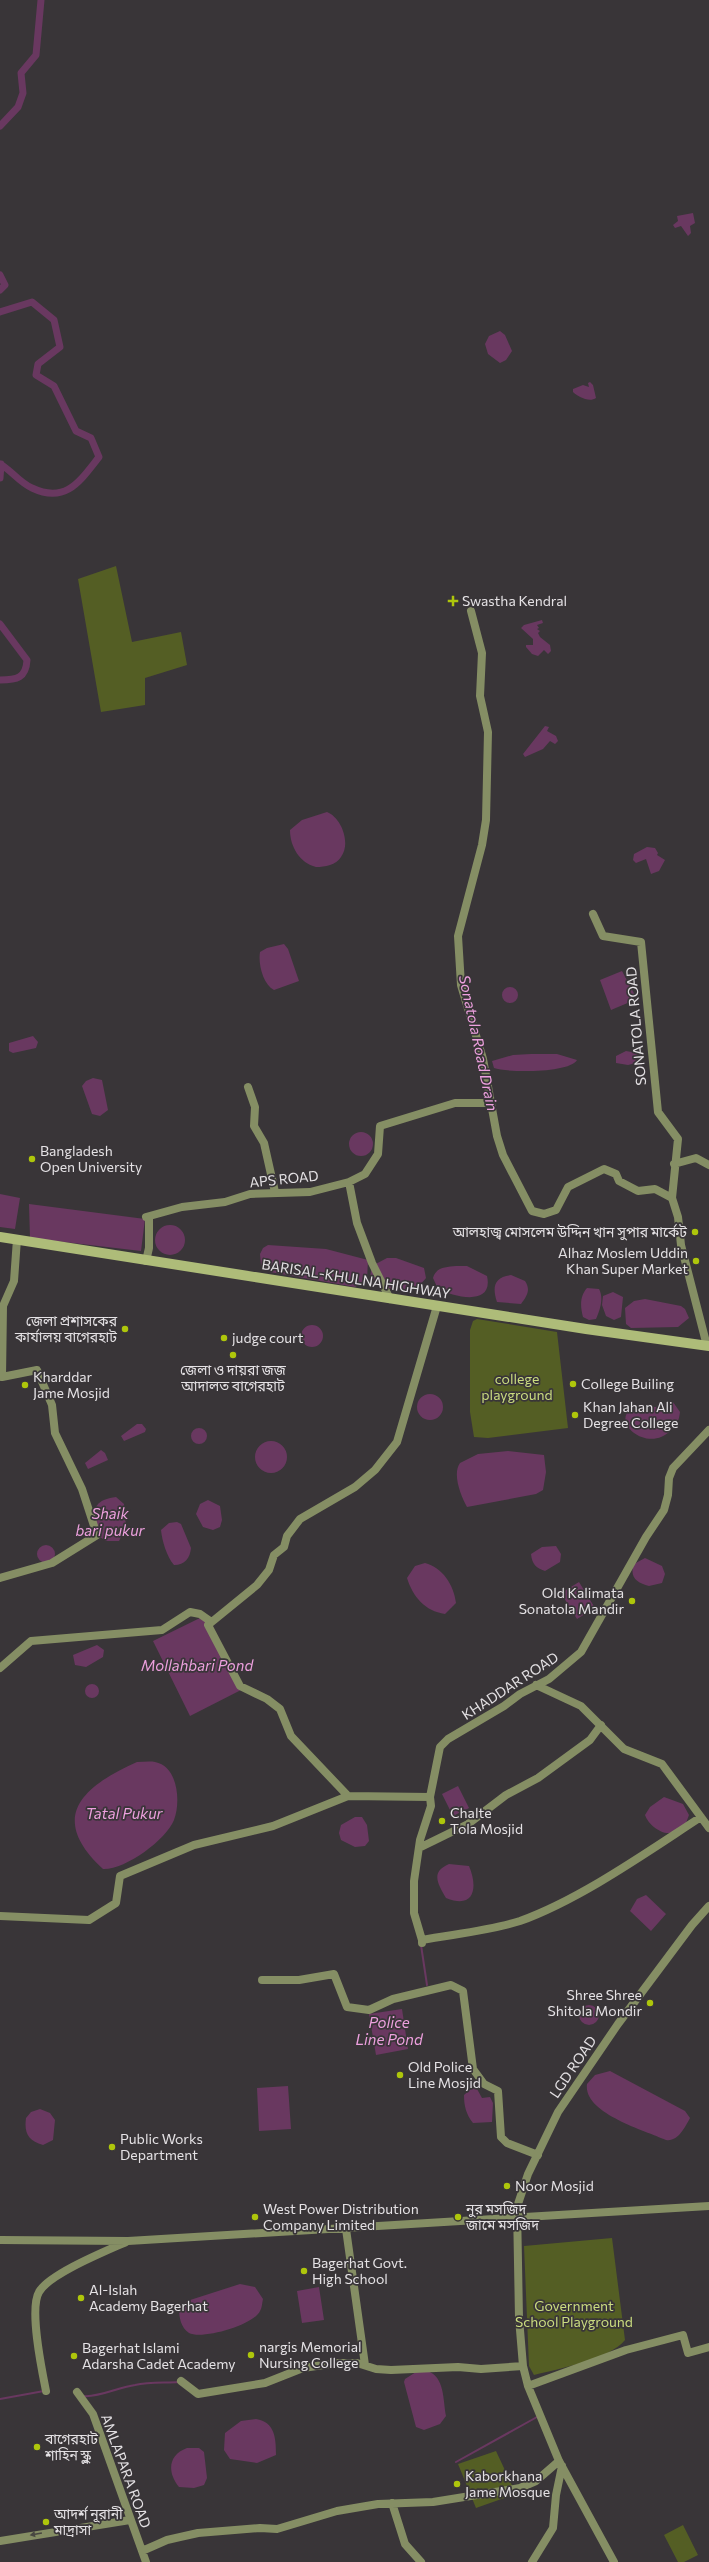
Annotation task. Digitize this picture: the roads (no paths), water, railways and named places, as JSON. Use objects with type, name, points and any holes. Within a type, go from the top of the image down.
[{"type":"highway","name":"BARISAL-KHULNA HIGHWAY","points":[[0,1237],[390,1299],[708,1346]]},
{"type":"street","points":[[471,611],[482,652],[480,696],[488,732],[486,820],[478,864],[458,936],[461,985],[483,1059],[489,1103],[503,1155],[532,1210],[544,1214],[556,1210],[568,1187],[604,1169],[616,1174],[619,1181],[638,1191],[655,1189],[672,1198],[678,1217],[681,1245],[687,1260],[708,1346]]},
{"type":"street","name":"SONATOLA ROAD","points":[[593,914],[604,936],[641,942],[658,1112],[678,1139],[674,1164],[672,1198]]},
{"type":"street","points":[[248,1088],[255,1107],[254,1126],[264,1143],[275,1192]]},
{"type":"street","points":[[390,1299],[372,1262],[357,1223],[349,1182],[366,1174],[378,1154],[380,1126],[456,1103],[489,1103]]},
{"type":"street","points":[[674,1164],[696,1158],[709,1165]]},
{"type":"street","name":"APS ROAD","points":[[146,1261],[149,1248],[147,1218],[182,1207],[225,1202],[250,1194],[310,1192],[349,1182]]},
{"type":"street","points":[[0,1578],[52,1563],[97,1535],[82,1489],[55,1434],[52,1405],[37,1370],[2,1377],[4,1306],[14,1281],[17,1239]]},
{"type":"street","points":[[348,1796],[291,1736],[280,1709],[267,1699],[240,1686],[208,1625],[210,1621],[256,1585],[268,1570],[274,1555],[284,1547],[287,1536],[300,1519],[355,1487],[375,1470],[397,1442],[437,1306]]},
{"type":"street","name":"KHADDAR ROAD","points":[[701,1817],[594,1884],[546,1910],[506,1925],[422,1942],[414,1913],[412,1896],[419,1848],[431,1806],[430,1797],[440,1747],[448,1739],[562,1670],[581,1652],[646,1536],[664,1510],[668,1495],[668,1478],[674,1468],[709,1430]]},
{"type":"street","points":[[0,1668],[31,1641],[162,1630],[190,1612],[200,1614],[210,1621]]},
{"type":"street","points":[[536,1685],[581,1706],[624,1749],[662,1764],[709,1828]]},
{"type":"street","points":[[419,1848],[468,1824],[506,1795],[538,1778],[590,1740],[601,1726]]},
{"type":"street","points":[[0,1916],[89,1920],[116,1903],[120,1876],[194,1845],[273,1826],[348,1796],[430,1797]]},
{"type":"street","name":"LGD ROAD","points":[[614,2562],[560,2464],[528,2386],[523,2366],[517,2218],[519,2197],[558,2112],[618,2024],[692,1925],[709,1906]]},
{"type":"street","points":[[262,1980],[299,1980],[334,1974],[347,2007],[369,2010],[393,1999],[436,1987],[450,1985],[463,1991],[473,2069],[484,2084],[498,2091],[501,2137],[507,2143],[538,2155]]},
{"type":"street","points":[[0,2240],[128,2241],[709,2206]]},
{"type":"street","points":[[346,2229],[365,2365]]},
{"type":"street","points":[[46,2391],[36,2316],[39,2292],[51,2278],[128,2241]]},
{"type":"street","points":[[528,2386],[626,2350],[683,2335],[688,2353],[708,2348]]},
{"type":"street","points":[[181,2381],[198,2394],[266,2383],[303,2368],[337,2362],[365,2365],[376,2369],[391,2370],[458,2368],[481,2369],[523,2366]]},
{"type":"street","name":"AMLAPARA ROAD","points":[[77,2392],[92,2414],[146,2562]]},
{"type":"street","points":[[142,2550],[167,2540],[198,2533],[260,2528],[277,2529],[337,2511],[392,2503],[433,2502],[520,2488],[536,2480],[560,2464]]},
{"type":"street","points":[[532,2562],[553,2528],[560,2464]]},
{"type":"street","points":[[392,2503],[405,2544],[421,2562]]},
{"type":"street","points":[[0,2541],[130,2520]]},
{"type":"water","points":[[693,213],[695,223],[690,226],[691,233],[688,236],[681,226],[675,228],[673,225],[678,221],[677,216]]},
{"type":"water","points":[[500,331],[505,335],[512,351],[506,360],[500,363],[488,354],[485,344],[489,336]]},
{"type":"water","points":[[590,382],[593,385],[596,398],[590,400],[580,397],[573,392],[573,389],[583,385],[589,387],[588,383]]},
{"type":"water","points":[[542,620],[543,623],[537,625],[539,628],[537,629],[540,631],[538,633],[540,637],[550,645],[551,651],[548,654],[544,650],[538,656],[532,654],[526,647],[526,645],[533,645],[533,639],[521,628],[524,625]]},
{"type":"water","points":[[545,726],[549,727],[547,731],[556,736],[558,741],[555,744],[550,741],[543,749],[525,757],[523,754]]},
{"type":"water","points":[[327,812],[332,815],[341,825],[345,839],[344,852],[339,860],[333,864],[316,867],[305,862],[297,853],[290,836],[290,830],[302,820]]},
{"type":"water","points":[[647,847],[655,848],[658,853],[657,855],[665,860],[659,871],[651,874],[646,859],[636,863],[633,860],[634,854]]},
{"type":"water","points":[[284,944],[288,949],[299,981],[274,990],[264,979],[260,962],[260,952],[267,948]]},
{"type":"water","points":[[622,971],[637,999],[611,1010],[600,980]]},
{"type":"water","points":[[507,987],[513,987],[518,992],[516,1001],[513,1003],[507,1003],[502,998],[502,992]]},
{"type":"water","points":[[33,1036],[38,1042],[36,1048],[13,1053],[9,1051],[9,1043]]},
{"type":"water","points":[[626,1051],[637,1053],[640,1062],[628,1065],[616,1063],[616,1056]]},
{"type":"water","points":[[557,1054],[577,1060],[572,1064],[563,1067],[538,1071],[501,1070],[494,1068],[492,1061],[513,1055]]},
{"type":"water","points":[[93,1078],[102,1080],[108,1110],[100,1116],[92,1114],[82,1086],[86,1081]]},
{"type":"water","points":[[361,1132],[366,1133],[372,1139],[372,1149],[366,1155],[361,1156],[356,1155],[350,1149],[349,1144],[350,1139],[356,1133]]},
{"type":"water","points":[[0,1194],[20,1198],[15,1229],[0,1227]]},
{"type":"water","points":[[29,1204],[145,1219],[141,1251],[30,1238]]},
{"type":"water","points":[[170,1225],[181,1229],[185,1240],[181,1251],[170,1255],[159,1251],[155,1240],[159,1229]]},
{"type":"water","points":[[268,1245],[326,1249],[368,1260],[367,1280],[355,1287],[270,1272],[261,1265],[260,1254],[263,1248]]},
{"type":"water","points":[[387,1258],[396,1258],[424,1268],[426,1278],[421,1283],[407,1289],[399,1290],[383,1286],[370,1277],[372,1266]]},
{"type":"water","points":[[467,1266],[487,1276],[488,1286],[485,1292],[479,1296],[462,1297],[438,1289],[433,1278],[434,1274],[442,1268]]},
{"type":"water","points":[[511,1275],[525,1281],[527,1284],[528,1293],[521,1304],[497,1302],[495,1297],[495,1287],[498,1280],[505,1276]]},
{"type":"water","points":[[587,1288],[599,1289],[601,1304],[596,1319],[589,1320],[583,1317],[581,1301]]},
{"type":"water","points":[[613,1292],[623,1297],[621,1317],[614,1320],[606,1316],[602,1305],[603,1296]]},
{"type":"water","points":[[645,1299],[681,1306],[685,1309],[689,1318],[678,1327],[631,1328],[626,1324],[625,1308],[634,1301]]},
{"type":"water","points":[[308,1325],[316,1325],[323,1332],[323,1340],[316,1347],[308,1347],[301,1340],[301,1332]]},
{"type":"water","points":[[430,1394],[440,1397],[443,1407],[440,1417],[430,1420],[420,1417],[417,1407],[420,1397]]},
{"type":"water","points":[[673,1402],[680,1412],[678,1420],[671,1430],[662,1437],[653,1439],[643,1438],[635,1434],[629,1428],[626,1422],[626,1415],[634,1407],[657,1407]]},
{"type":"water","points":[[137,1424],[142,1424],[146,1429],[145,1432],[124,1441],[121,1436]]},
{"type":"water","points":[[199,1428],[205,1430],[207,1436],[205,1442],[199,1444],[193,1442],[191,1436],[193,1430]]},
{"type":"water","points":[[271,1441],[280,1444],[284,1448],[287,1457],[284,1466],[280,1470],[271,1473],[262,1470],[258,1466],[255,1457],[258,1448],[262,1444]]},
{"type":"water","points":[[101,1450],[105,1453],[108,1460],[88,1469],[85,1463]]},
{"type":"water","points":[[508,1451],[544,1455],[546,1472],[543,1490],[536,1494],[467,1507],[462,1497],[457,1479],[460,1463],[478,1454]]},
{"type":"water","name":"Shaik bari pukur","points":[[116,1497],[124,1504],[126,1527],[119,1541],[106,1541],[97,1535],[94,1521],[95,1510],[101,1501]]},
{"type":"water","points":[[208,1500],[220,1506],[222,1520],[220,1527],[213,1530],[203,1527],[196,1514],[200,1504]]},
{"type":"water","points":[[177,1522],[181,1524],[191,1548],[189,1555],[184,1562],[174,1565],[165,1549],[161,1530],[169,1523]]},
{"type":"water","points":[[46,1545],[52,1548],[55,1554],[52,1560],[46,1563],[40,1560],[37,1554],[40,1548]]},
{"type":"water","points":[[556,1546],[561,1554],[560,1562],[545,1571],[535,1565],[531,1554],[542,1547]]},
{"type":"water","points":[[645,1558],[662,1566],[665,1574],[662,1583],[649,1586],[635,1579],[633,1576],[634,1564]]},
{"type":"water","points":[[425,1563],[437,1568],[450,1583],[453,1590],[456,1603],[445,1614],[431,1610],[421,1602],[416,1597],[407,1578],[415,1566]]},
{"type":"water","points":[[579,1582],[595,1608],[577,1619],[561,1593]]},
{"type":"water","name":"Mollahbari Pond","points":[[204,1616],[241,1690],[190,1716],[153,1641]]},
{"type":"water","points":[[97,1645],[104,1650],[103,1657],[86,1667],[75,1665],[73,1655]]},
{"type":"water","points":[[89,1684],[95,1684],[99,1688],[99,1694],[95,1698],[89,1698],[85,1694],[85,1688]]},
{"type":"water","name":"Tatal Pukur","points":[[137,1762],[155,1762],[163,1765],[169,1770],[176,1786],[177,1795],[174,1820],[170,1828],[163,1836],[144,1852],[122,1865],[103,1869],[86,1851],[77,1834],[75,1819],[78,1806],[87,1793],[100,1782]]},
{"type":"water","points":[[458,1786],[469,1808],[453,1816],[442,1794]]},
{"type":"water","points":[[664,1797],[683,1804],[689,1815],[686,1823],[670,1833],[662,1832],[655,1828],[645,1815],[650,1807]]},
{"type":"water","points":[[355,1817],[362,1817],[367,1825],[369,1841],[365,1846],[355,1847],[341,1840],[339,1833],[341,1825]]},
{"type":"water","points":[[449,1864],[469,1866],[472,1874],[473,1889],[472,1894],[468,1899],[456,1901],[446,1898],[443,1893],[437,1879],[439,1871]]},
{"type":"water","points":[[646,1895],[666,1914],[651,1931],[630,1911],[637,1899]]},
{"type":"water","points":[[589,2005],[596,2008],[599,2015],[596,2022],[589,2025],[582,2022],[579,2015],[582,2008]]},
{"type":"water","name":"Police Line Pond","points":[[402,2009],[408,2049],[376,2055],[369,2014]]},
{"type":"water","points":[[610,2071],[685,2111],[690,2118],[681,2133],[674,2139],[666,2140],[630,2126],[604,2112],[595,2104],[588,2094],[587,2084],[595,2075]]},
{"type":"water","points":[[288,2086],[291,2129],[259,2131],[257,2088]]},
{"type":"water","points":[[472,2088],[477,2089],[482,2098],[490,2097],[493,2103],[492,2122],[473,2123],[467,2113],[464,2095]]},
{"type":"water","points":[[40,2109],[50,2113],[55,2120],[53,2140],[43,2145],[34,2141],[28,2136],[26,2128],[26,2118],[31,2112]]},
{"type":"water","points":[[240,2284],[255,2287],[263,2299],[261,2310],[256,2316],[238,2326],[216,2333],[196,2335],[186,2331],[180,2319],[179,2309],[187,2301]]},
{"type":"water","points":[[319,2287],[324,2320],[302,2323],[297,2291]]},
{"type":"water","points":[[427,2371],[433,2374],[440,2383],[446,2416],[440,2424],[424,2430],[416,2427],[404,2382],[405,2379],[416,2372]]},
{"type":"water","points":[[256,2419],[271,2427],[275,2437],[276,2455],[257,2463],[230,2459],[224,2450],[225,2433],[241,2421]]},
{"type":"water","points":[[187,2448],[199,2448],[204,2452],[207,2478],[204,2485],[194,2488],[179,2487],[175,2481],[171,2470],[171,2464],[176,2455]]},
{"type":"waterway","points":[[0,126],[18,107],[23,93],[21,73],[36,55],[41,0]]},
{"type":"waterway","points":[[0,275],[5,285],[0,290]]},
{"type":"waterway","points":[[0,312],[32,302],[54,320],[60,347],[38,364],[36,375],[54,386],[76,431],[91,438],[99,457],[71,488],[63,492],[54,493],[44,492],[28,486],[0,464]]},
{"type":"waterway","points":[[0,478],[1,464]]},
{"type":"waterway","points":[[0,624],[27,660],[25,671],[20,677],[0,680]]},
{"type":"waterway","points":[[421,1945],[427,1985]]},
{"type":"waterway","points":[[83,2396],[102,2394],[140,2384],[179,2382]]},
{"type":"waterway","points":[[0,2399],[44,2391]]},
{"type":"waterway","points":[[456,2462],[537,2417]]},
{"type":"place","name":"Swastha Kendral","points":[[453,601]]},
{"type":"place","name":"Bangladesh Open University","points":[[32,1159]]},
{"type":"place","name":"আলহাজ্ব মোসলেম উদ্দিন খান সুপার মার্কেট","points":[[695,1232]]},
{"type":"place","name":"Alhaz Moslem Uddin Khan Super Market","points":[[696,1261]]},
{"type":"place","name":"জেলা প্রশাসকের কার্যালয় বাগেরহাট","points":[[125,1329]]},
{"type":"place","name":"judge court","points":[[224,1338]]},
{"type":"place","name":"জেলা ও দায়রা জজ আদালত বাগেরহাট","points":[[233,1355]]},
{"type":"place","name":"College Builing","points":[[573,1384]]},
{"type":"place","name":"Kharddar Jame Mosjid","points":[[25,1385]]},
{"type":"place","name":"Khan Jahan Ali Degree College","points":[[575,1415]]},
{"type":"place","name":"Old Kalimata Sonatola Mandir","points":[[632,1601]]},
{"type":"place","name":"Chalte Tola Mosjid","points":[[442,1821]]},
{"type":"place","name":"Shree Shree Shitola Mondir","points":[[650,2003]]},
{"type":"place","name":"Old Police Line Mosjid","points":[[400,2075]]},
{"type":"place","name":"Public Works Department","points":[[112,2147]]},
{"type":"place","name":"Noor Mosjid","points":[[507,2186]]},
{"type":"place","name":"West Power Distribution Company Limited","points":[[255,2217]]},
{"type":"place","name":"নুর মসজিদ জামে মসজিদ","points":[[458,2217]]},
{"type":"place","name":"Bagerhat Govt. High School","points":[[304,2271]]},
{"type":"place","name":"Al-Islah Academy Bagerhat","points":[[81,2298]]},
{"type":"place","name":"nargis Memorial Nursing College","points":[[251,2355]]},
{"type":"place","name":"Bagerhat Islami Adarsha Cadet Academy","points":[[74,2356]]},
{"type":"place","name":"বাগেরহাট শাহিন স্কুল","points":[[37,2447]]},
{"type":"place","name":"Kaborkhana Jame Mosque","points":[[457,2484]]},
{"type":"place","name":"আদর্শ নূরানী মাদ্রাসা","points":[[46,2522]]},
{"type":"water label","name":"Sonatola Road Drain","points":[[478,1043]]},
{"type":"park label","name":"college playground","points":[[517,1388]]},
{"type":"park label","name":"Government School Playground","points":[[574,2314]]}]
